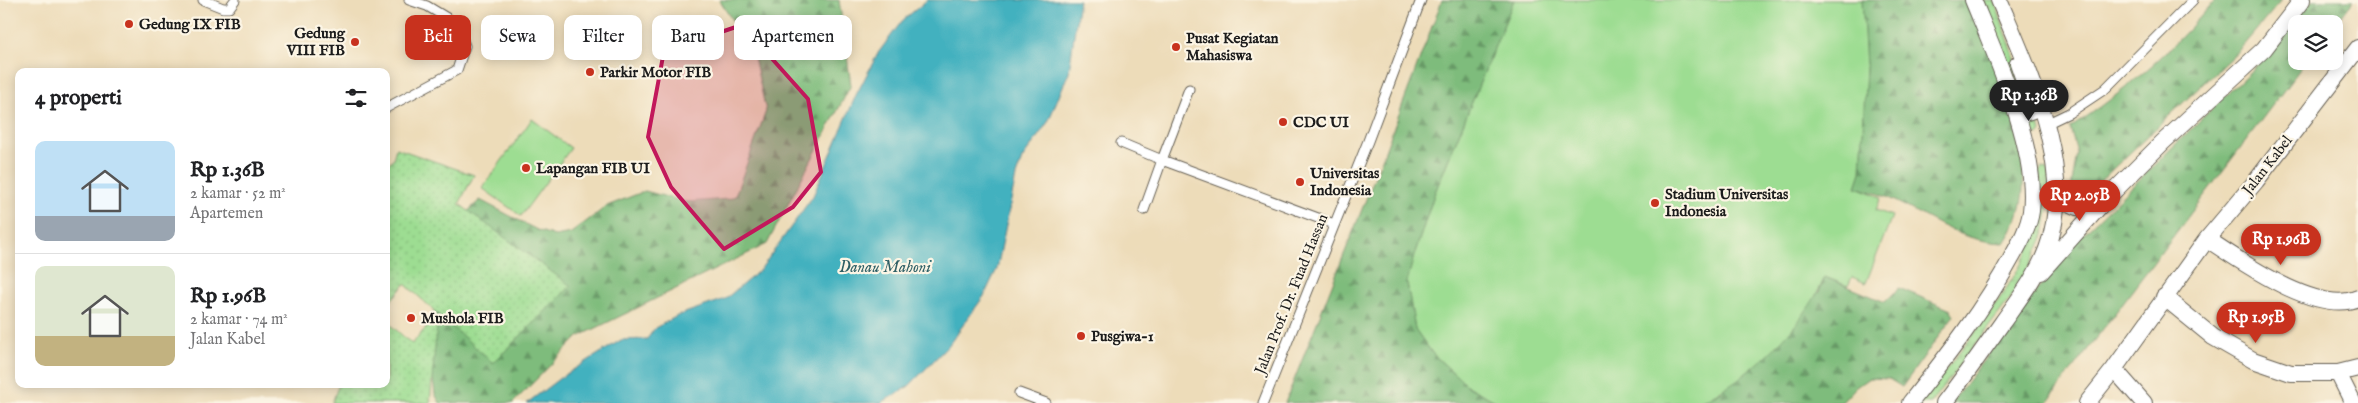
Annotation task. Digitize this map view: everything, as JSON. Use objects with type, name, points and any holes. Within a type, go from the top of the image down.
[{"type":"street","points":[[1910,403],[1990,297],[2022,240],[2031,212],[2031,185],[2018,117],[1973,0]]},
{"type":"street","points":[[1999,0],[2025,60],[2046,124],[2052,149],[2057,197],[2054,224],[2047,248],[2031,283]]},
{"type":"street","points":[[1944,403],[2031,283],[2107,198],[2162,142],[2264,49],[2302,0]]},
{"type":"street","name":"Jalan Kabel","points":[[2087,403],[2114,369],[2207,239],[2358,48]]},
{"type":"street","points":[[2018,117],[2033,112],[2016,63],[2025,60]]},
{"type":"street","points":[[2057,197],[2078,207],[2107,198]]},
{"type":"street","points":[[2207,239],[2254,271],[2319,300],[2346,303],[2358,298]]},
{"type":"street","points":[[2164,297],[2212,337],[2253,360],[2291,373],[2338,373],[2358,368]]},
{"type":"street","points":[[2114,369],[2144,403]]},
{"type":"street","points":[[2338,373],[2352,403]]},
{"type":"lane","points":[[203,0],[223,8],[229,8],[235,0]]},
{"type":"lane","points":[[390,106],[457,70],[465,46],[457,24],[427,6],[409,0]]},
{"type":"lane","name":"Jalan Prof. Dr. Fuad Hassan","points":[[1263,403],[1368,141],[1421,0]]},
{"type":"lane","points":[[2046,124],[2069,113],[2105,88],[2193,0]]},
{"type":"lane","points":[[1144,210],[1189,89]]},
{"type":"lane","points":[[1120,143],[1334,224]]},
{"type":"lane","points":[[1020,393],[1046,403]]},
{"type":"highlighted area","points":[[742,25],[808,99],[821,172],[793,207],[724,249],[671,187],[648,137],[664,51]]},
{"type":"green space","points":[[719,0],[839,0],[841,15],[734,15],[734,23]]},
{"type":"green space","points":[[1442,0],[1514,0],[1434,195],[1407,282],[1415,329],[1433,354],[1469,387],[1499,403],[1285,403],[1382,159]]},
{"type":"green space","name":"Stadium Universitas Indonesia","points":[[1514,0],[1862,0],[1866,66],[1861,172],[1856,187],[1881,197],[1876,210],[1892,216],[1866,283],[1852,277],[1848,286],[1825,277],[1803,315],[1772,350],[1736,380],[1698,403],[1499,403],[1469,387],[1433,354],[1415,329],[1407,282],[1434,195]]},
{"type":"green space","points":[[1862,0],[1969,0],[2003,86],[1995,90],[2002,111],[2011,108],[2022,160],[2023,194],[2013,227],[2004,243],[1986,241],[1955,232],[1882,195],[1856,187],[1861,172],[1866,66]]},
{"type":"green space","points":[[1983,0],[1994,0],[2041,131],[2038,135],[2032,134],[2016,83]]},
{"type":"green space","points":[[2215,0],[2282,0],[2241,48],[2098,183],[2084,195],[2071,189],[2077,153],[2070,128],[2129,85],[2165,53]]},
{"type":"green space","points":[[2312,0],[2354,0],[2342,15],[2300,15]]},
{"type":"green space","points":[[2288,29],[2288,70],[2299,70],[2047,403],[1951,403],[2070,247],[2264,58]]},
{"type":"green space","points":[[755,60],[847,60],[851,85],[767,244],[578,337],[513,403],[440,403],[435,394],[425,324],[467,267],[451,227],[480,200],[537,230],[555,236],[571,233],[607,206],[645,191],[686,202],[729,199],[735,196],[766,111]]},
{"type":"green space","name":"Lapangan FIB UI","points":[[532,119],[571,148],[521,216],[482,188]]},
{"type":"green space","points":[[396,148],[474,175],[459,204],[571,286],[493,363],[405,284],[390,301],[390,162],[393,159]]},
{"type":"green space","points":[[2042,168],[2047,169],[2051,192],[2044,235],[2034,258],[2016,291],[1931,403],[1920,403],[1988,316],[2005,291],[2031,244],[2038,222],[2040,203],[2039,172]]},
{"type":"green space","points":[[1825,277],[1885,302],[1899,288],[1951,310],[1954,315],[1902,387],[1889,379],[1869,378],[1856,387],[1841,403],[1698,403],[1722,391],[1819,292]]},
{"type":"green space","points":[[438,314],[430,403],[332,403],[338,388],[390,388],[390,325],[412,344]]},
{"type":"water","name":"Danau Mahoni","points":[[927,0],[1079,0],[1069,72],[1048,122],[1022,159],[1016,176],[997,269],[984,296],[948,346],[909,386],[881,403],[527,403],[560,378],[621,340],[647,339],[655,328],[679,315],[725,299],[760,270],[813,196],[856,95],[878,53],[902,21]]},
{"type":"place","name":"Gedung IX FIB","points":[[129,24]]},
{"type":"place","name":"Gedung VIII FIB","points":[[355,42]]},
{"type":"place","name":"Pusat Kegiatan Mahasiswa","points":[[1176,47]]},
{"type":"place","name":"Parkir Motor FIB","points":[[590,72]]},
{"type":"place","name":"CDC UI","points":[[1283,122]]},
{"type":"place","name":"Lapangan FIB UI","points":[[526,168]]},
{"type":"place","name":"Universitas Indonesia","points":[[1300,182]]},
{"type":"place","name":"Stadium Universitas Indonesia","points":[[1655,203]]},
{"type":"place","name":"Mushola FIB","points":[[411,318]]},
{"type":"place","name":"Pusgiwa-1","points":[[1081,336]]}]
